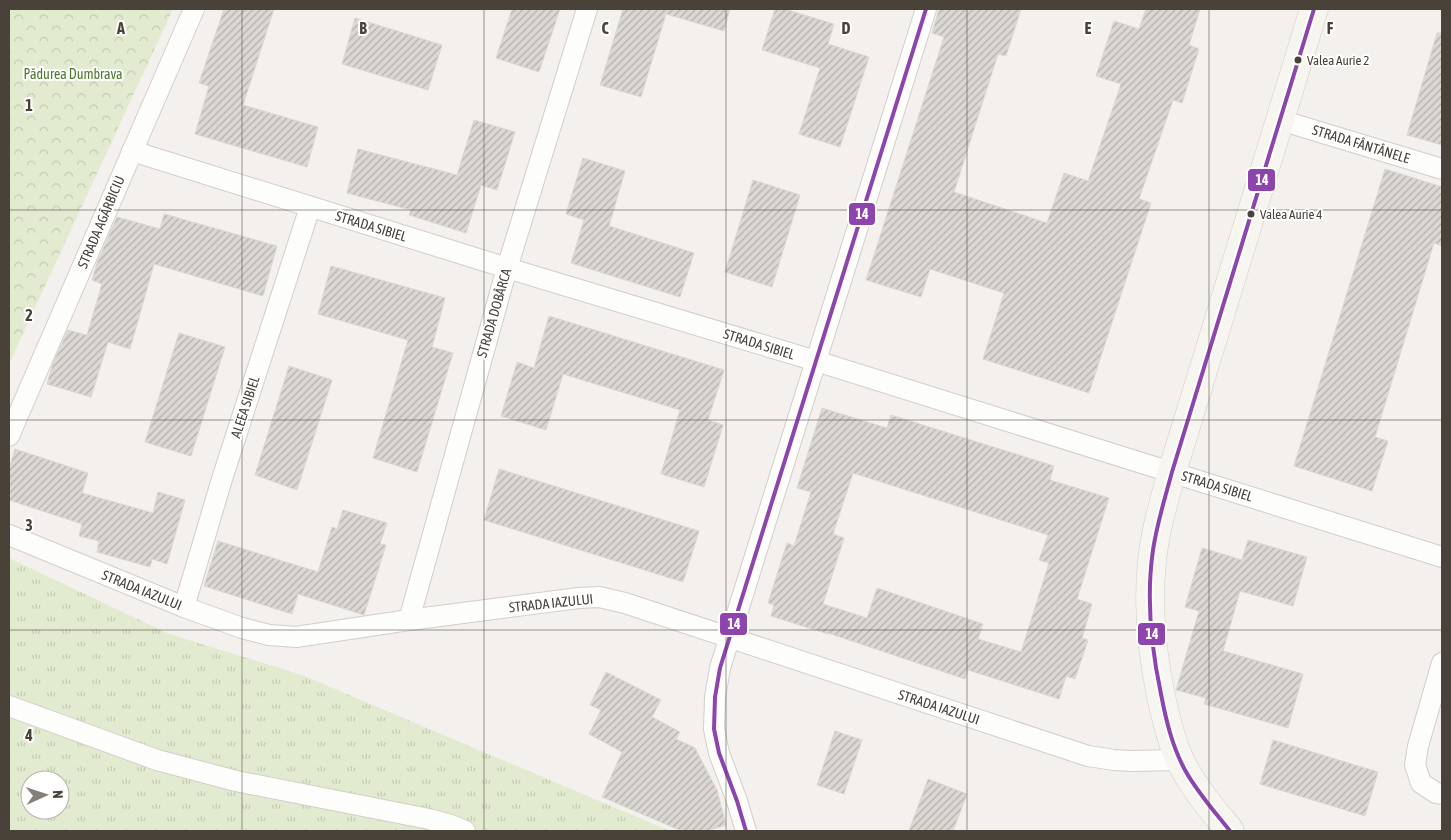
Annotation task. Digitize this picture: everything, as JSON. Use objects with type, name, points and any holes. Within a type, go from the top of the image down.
[{"type":"street","name":"STRADA AGÂRBICIU","points":[[9,436],[194,9]]},
{"type":"street","name":"STRADA DOBÂRCA","points":[[408,620],[507,268],[587,9]]},
{"type":"street","points":[[746,831],[719,753],[714,729],[714,697],[720,668],[926,9]]},
{"type":"street","points":[[1230,831],[1195,786],[1179,760],[1168,725],[1152,639],[1150,603],[1152,560],[1172,472],[1314,9]]},
{"type":"street","name":"STRADA FÂNTÂNELE","points":[[1280,120],[1442,169]]},
{"type":"street","name":"STRADA SIBIEL","points":[[132,151],[507,268],[816,361],[1442,557]]},
{"type":"street","name":"ALEEA SIBIEL","points":[[184,607],[222,479],[310,207]]},
{"type":"street","name":"STRADA IAZULUI","points":[[9,535],[184,607],[242,628],[269,635],[296,637],[408,620],[579,598],[599,598],[625,603],[1088,756],[1132,761],[1179,760]]},
{"type":"street","points":[[1442,663],[1418,746],[1416,765],[1421,783],[1436,793],[1442,794]]},
{"type":"street","points":[[9,706],[157,760],[236,781],[429,819],[466,831]]},
{"type":"green space","name":"Pădurea Dumbrava","points":[[9,9],[173,9],[9,364]]},
{"type":"green space","points":[[9,558],[169,634],[302,675],[670,831],[9,831]]},
{"type":"building","points":[[224,9],[274,9],[243,105],[318,127],[307,167],[195,134],[209,86],[199,83]]},
{"type":"building","points":[[512,9],[560,9],[539,72],[496,58]]},
{"type":"building","points":[[623,9],[730,9],[724,31],[666,14],[641,97],[600,85]]},
{"type":"building","points":[[775,9],[784,9],[834,24],[828,44],[869,57],[840,147],[799,134],[820,68],[762,50]]},
{"type":"building","points":[[939,9],[1021,9],[1006,56],[998,54],[954,192],[1047,223],[1064,173],[1088,181],[1121,84],[1096,76],[1114,21],[1139,29],[1146,9],[1200,9],[1189,45],[1199,49],[1182,103],[1173,100],[1139,199],[1151,203],[1089,393],[983,359],[1004,293],[930,269],[921,297],[866,280],[944,37],[932,33]]},
{"type":"building","points":[[355,18],[442,45],[428,90],[342,64]]},
{"type":"building","points":[[1437,33],[1442,33],[1442,145],[1407,135]]},
{"type":"building","points":[[474,120],[515,132],[497,190],[481,185],[466,233],[409,215],[411,210],[347,193],[358,149],[457,175]]},
{"type":"building","points":[[583,158],[625,171],[609,226],[694,253],[680,297],[571,263],[584,220],[566,214]]},
{"type":"building","points":[[1385,169],[1442,187],[1442,246],[1434,243],[1375,437],[1388,441],[1372,491],[1294,466]]},
{"type":"building","points":[[753,180],[800,195],[772,287],[725,272]]},
{"type":"building","points":[[164,214],[277,246],[263,296],[154,264],[130,349],[108,342],[91,397],[47,384],[53,363],[68,330],[87,335],[102,284],[92,280],[97,263],[117,217],[160,229]]},
{"type":"building","points":[[331,266],[445,298],[432,347],[453,353],[417,472],[373,458],[408,340],[318,314]]},
{"type":"building","points":[[549,316],[724,370],[708,420],[723,425],[704,487],[661,474],[680,410],[563,374],[546,430],[501,416],[517,362],[534,368]]},
{"type":"building","points":[[179,333],[225,347],[191,456],[145,442]]},
{"type":"building","points":[[289,366],[332,380],[297,490],[255,475]]},
{"type":"building","points":[[822,408],[887,428],[891,415],[1054,466],[1050,480],[1109,498],[1077,599],[1092,604],[1082,638],[1088,640],[1075,679],[1066,676],[1059,699],[968,670],[965,679],[771,616],[774,605],[768,603],[787,543],[794,546],[811,492],[797,488]],"holes":[[[853,473],[1048,535],[1039,560],[1049,563],[1021,652],[978,639],[983,624],[877,588],[867,618],[823,604],[844,538],[833,534]]]},
{"type":"building","points":[[15,449],[88,473],[82,493],[153,513],[158,492],[185,500],[167,564],[152,559],[150,567],[97,552],[99,541],[79,536],[82,524],[9,500],[9,469]]},
{"type":"building","points":[[499,469],[699,531],[683,582],[484,520]]},
{"type":"building","points":[[343,510],[387,523],[380,544],[386,545],[364,615],[298,594],[292,614],[204,586],[218,541],[318,572],[332,527],[337,529]]},
{"type":"building","points":[[1248,540],[1307,557],[1293,606],[1240,591],[1223,651],[1303,674],[1288,728],[1204,704],[1206,698],[1176,690],[1199,611],[1185,607],[1202,548],[1242,560]]},
{"type":"building","points":[[606,672],[661,700],[652,717],[680,732],[676,739],[695,748],[717,790],[726,825],[707,831],[682,831],[602,797],[622,752],[589,734],[601,710],[590,705]]},
{"type":"building","points":[[835,731],[862,740],[844,794],[817,785]]},
{"type":"building","points":[[1273,740],[1378,772],[1365,816],[1260,784]]},
{"type":"building","points":[[928,779],[967,794],[953,831],[909,831]]},
{"type":"transit line","name":"14","points":[[746,831],[719,753],[714,729],[715,697],[720,668],[926,9]]},
{"type":"transit line","name":"14","points":[[1230,831],[1190,778],[1180,761],[1170,733],[1157,676],[1152,640],[1151,568],[1161,511],[1172,472],[1314,9]]},
{"type":"place","name":"Valea Aurie 2","points":[[1298,60]]},
{"type":"place","name":"Valea Aurie 4","points":[[1251,214]]}]
